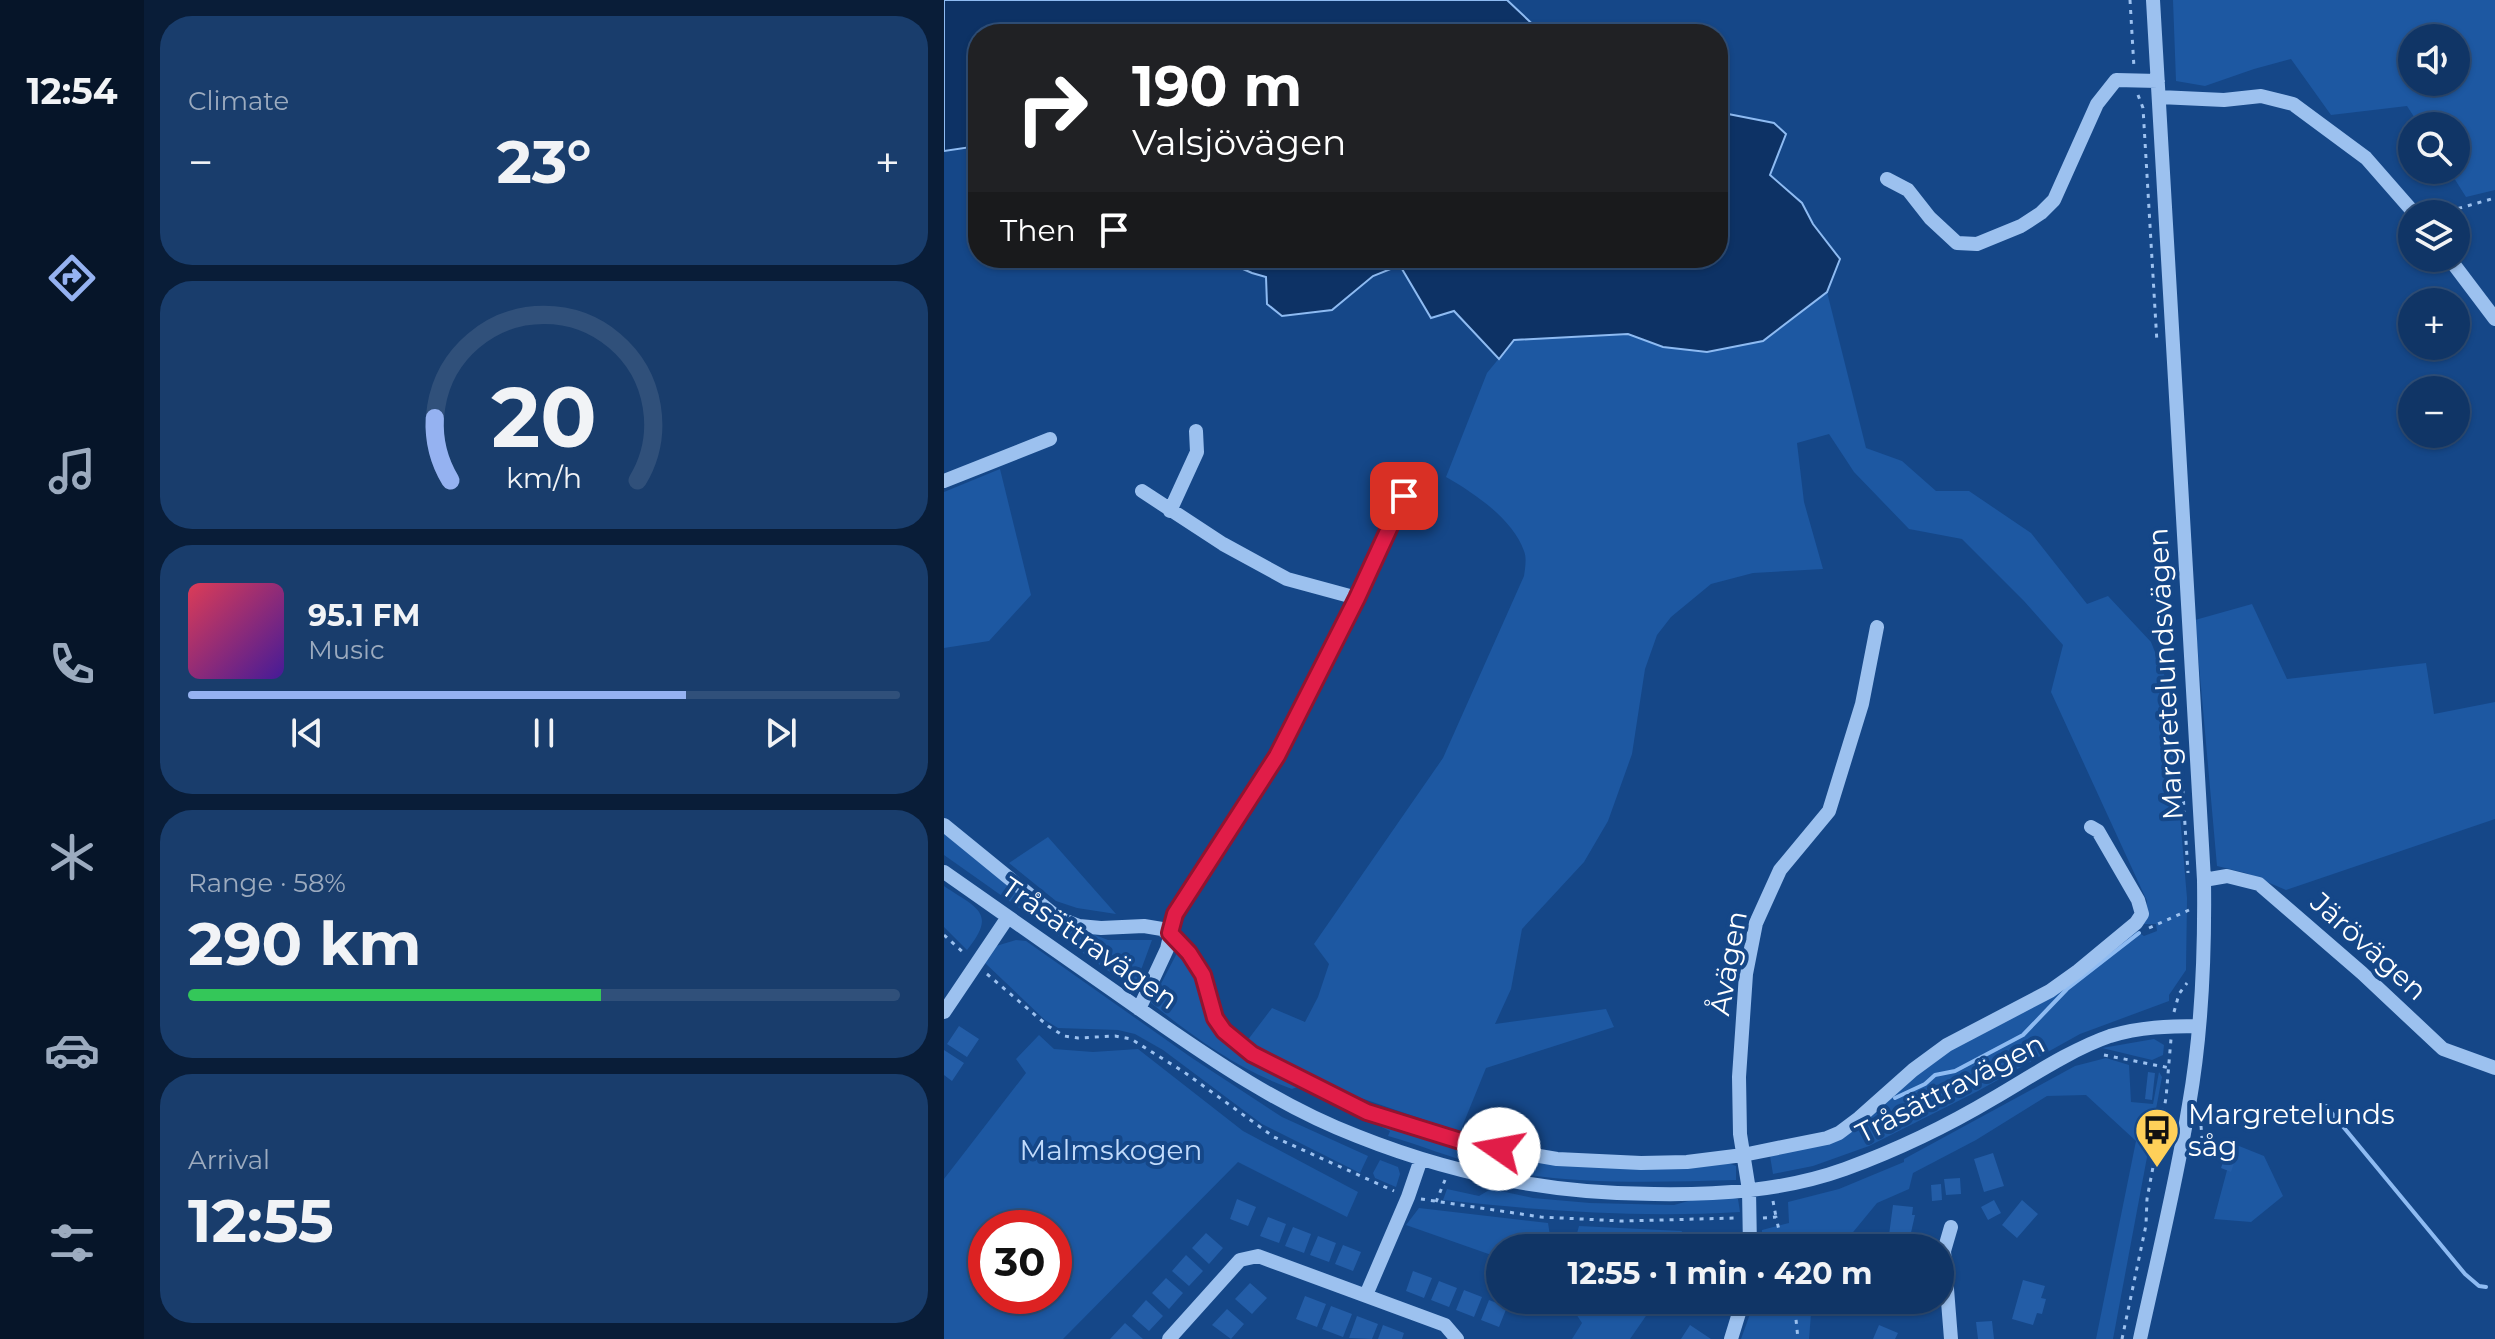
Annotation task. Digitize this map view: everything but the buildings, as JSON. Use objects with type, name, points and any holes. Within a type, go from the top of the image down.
[{"type":"street","name":"Margretelundsvägen","points":[[2140,1339],[2190,1103],[2205,941],[2196,880],[2159,97],[2147,4]]},
{"type":"street","points":[[1887,179],[1908,190],[1930,218],[1957,243],[1977,244],[2021,226],[2054,200],[2097,104],[2116,80],[2158,81]]},
{"type":"street","points":[[2159,97],[2224,100],[2261,96],[2293,104],[2366,158],[2403,200]]},
{"type":"street","points":[[2460,272],[2495,319]]},
{"type":"street","points":[[1170,511],[1197,452],[1196,431]]},
{"type":"street","points":[[944,481],[1050,439]]},
{"type":"street","points":[[1142,491],[1223,544],[1287,579],[1357,598]]},
{"type":"street","points":[[1139,1009],[1167,949],[1175,914],[1277,756],[1357,598],[1404,496]]},
{"type":"street","name":"Åvägen","points":[[1750,1234],[1749,1190],[1740,1134],[1739,1077],[1746,974],[1756,923],[1780,870],[1829,811],[1862,704],[1877,627]]},
{"type":"street","points":[[944,825],[1058,918],[1079,926],[1152,926],[1170,933],[1189,953],[1203,975],[1215,1018],[1224,1031],[1252,1054],[1367,1112],[1470,1144],[1557,1159],[1656,1163],[1743,1155],[1839,1133],[1947,1045],[2023,1007],[2078,971],[2136,923],[2142,914],[2138,900],[2098,831],[2091,827]]},
{"type":"street","name":"Tråsättravägen","points":[[944,872],[1231,1072],[1292,1106],[1355,1136],[1421,1159],[1539,1187],[1609,1194],[1681,1194],[1749,1190],[1802,1181],[1868,1160],[1928,1133],[2050,1065],[2108,1037],[2139,1029],[2199,1026]]},
{"type":"street","name":"Järövägen","points":[[2196,880],[2227,876],[2259,884],[2362,973],[2443,1049],[2495,1068]]},
{"type":"street","points":[[944,1012],[1008,917]]},
{"type":"street","points":[[1366,1295],[1421,1159]]},
{"type":"street","points":[[1951,1227],[1944,1251],[1951,1339]]},
{"type":"street","points":[[1169,1339],[1240,1260],[1252,1257],[1270,1260],[1445,1325],[1457,1339]]},
{"type":"street","points":[[1731,1339],[1739,1314]]},
{"type":"path","points":[[2147,4],[2130,1],[2135,80],[2143,108],[2158,356]]},
{"type":"path","points":[[2470,205],[2495,198]]},
{"type":"path","points":[[2181,748],[2182,796],[2196,880]]},
{"type":"path","points":[[2136,923],[2141,929],[2151,928],[2193,908]]},
{"type":"path","points":[[944,935],[975,963]]},
{"type":"path","points":[[2122,1339],[2146,1225],[2147,1199],[2166,1098],[2175,1002],[2190,975]]},
{"type":"path","points":[[1436,1202],[1445,1179]]},
{"type":"path","points":[[1795,1314],[1798,1339]]},
{"type":"green space","points":[[2173,0],[2495,0],[2495,190],[2466,197],[2458,184],[2470,184],[2470,112],[2411,112],[2407,106],[2331,115],[2291,59],[2205,86],[2176,81]]},
{"type":"green space","points":[[1827,292],[1866,448],[1902,461],[1936,491],[1969,491],[2031,533],[2087,604],[2108,596],[2151,642],[2169,687],[2187,898],[2186,970],[2169,995],[2169,1001],[2080,1034],[1978,1091],[1869,1146],[1813,1166],[1773,1174],[1770,1156],[1828,1144],[1931,1063],[2134,930],[2144,936],[2157,931],[2156,924],[2143,924],[2147,901],[2051,692],[2063,645],[1962,539],[1909,529],[1854,472],[1829,434],[1797,443],[1804,502],[1823,569],[1753,573],[1711,584],[1671,617],[1657,635],[1645,669],[1632,754],[1608,821],[1584,862],[1522,929],[1511,989],[1495,1024],[1606,1009],[1614,1027],[1486,1068],[1460,1132],[1355,1096],[1262,1054],[1247,1041],[1272,1008],[1305,1022],[1318,997],[1329,964],[1314,944],[1443,758],[1524,576],[1525,554],[1511,528],[1480,499],[1446,477],[1487,373],[1514,340],[1628,334],[1663,347],[1763,341]]},
{"type":"green space","points":[[1000,469],[1031,595],[989,641],[944,648],[944,492]]},
{"type":"green space","points":[[2252,604],[2287,679],[2426,663],[2434,714],[2495,702],[2495,819],[2286,890],[2246,873],[2217,866],[2195,620]]},
{"type":"green space","points":[[944,831],[1057,920],[1108,940],[1152,940],[1134,989],[944,855]]},
{"type":"green space","points":[[1048,837],[1116,914],[1056,901],[1009,863]]},
{"type":"green space","points":[[944,886],[974,906],[982,919],[981,927],[967,950],[944,927]]},
{"type":"green space","points":[[1016,940],[1026,941],[1282,1117],[1368,1156],[1360,1173],[1262,1124],[1163,1050],[1135,1034],[1118,1030],[1058,1028],[1045,1020],[984,962],[996,946]]},
{"type":"green space","points":[[1177,953],[1194,976],[1213,1027],[1310,1088],[1310,1091],[1300,1086],[1292,1089],[1236,1063],[1151,1003]]},
{"type":"green space","name":"Malmskogen","points":[[1039,1035],[1054,1049],[1093,1052],[1138,1049],[1243,1131],[1358,1192],[1347,1217],[1238,1162],[1063,1339],[944,1339],[944,1179],[1026,1073],[1016,1059]]},
{"type":"green space","points":[[2154,1039],[2164,1045],[2163,1055],[2152,1060],[2102,1048]]},
{"type":"green space","points":[[2106,1058],[2129,1065],[2131,1102],[2153,1104],[2159,1072],[2162,1077],[2113,1339],[2096,1339],[2136,1141],[2086,1095],[2047,1096],[1976,1140],[1913,1173],[1909,1189],[1877,1203],[1852,1234],[1762,1234],[1762,1230],[1789,1223],[1788,1202],[1839,1189],[1904,1162],[1904,1159],[2075,1066]]},
{"type":"green space","points":[[1320,1093],[1484,1152],[1728,1163],[1736,1166],[1736,1180],[1576,1180],[1513,1172],[1471,1163],[1388,1136],[1390,1131],[1317,1096]]},
{"type":"green space","points":[[2234,1144],[2264,1156],[2283,1196],[2251,1222],[2214,1219]]},
{"type":"green space","points":[[1380,1160],[1398,1167],[1400,1174],[1396,1187],[1375,1178],[1373,1173]]},
{"type":"green space","points":[[1447,1189],[1479,1196],[1491,1189],[1533,1198],[1590,1203],[1674,1205],[1692,1200],[1734,1198],[1738,1199],[1740,1212],[1628,1214],[1517,1207],[1443,1200]]},
{"type":"green space","points":[[1419,1208],[1548,1223],[1550,1234],[1486,1234],[1486,1253],[1406,1225]]},
{"type":"green space","points":[[1579,1226],[1682,1231],[1681,1234],[1577,1234]]},
{"type":"green space","points":[[1576,1314],[1647,1314],[1630,1339],[1572,1339],[1582,1323]]},
{"type":"green space","points":[[1750,1314],[1811,1314],[1809,1339],[1741,1339]]},
{"type":"shaded area","points":[[944,0],[1507,0],[1532,24],[968,24],[968,147],[944,151]]},
{"type":"shaded area","points":[[1728,114],[1774,123],[1786,134],[1770,175],[1802,203],[1813,224],[1840,259],[1827,292],[1763,341],[1707,352],[1663,347],[1628,334],[1514,340],[1499,359],[1454,311],[1431,318],[1402,269],[1393,268],[1728,268]]},
{"type":"shaded area","points":[[1241,268],[1393,268],[1373,276],[1332,310],[1282,316],[1267,304],[1266,277]]},
{"type":"waterway","points":[[1895,1098],[1925,1084],[1935,1075],[1955,1071],[2023,1035],[2067,989],[2139,933]]},
{"type":"waterway","points":[[2326,1106],[2465,1274],[2479,1286],[2486,1287]]},
{"type":"place","name":"Margretelunds såg","points":[[2157,1169]]},
{"type":"route","points":[[1404,496],[1357,598],[1277,756],[1175,914],[1170,933],[1189,953],[1203,975],[1215,1018],[1224,1031],[1252,1054],[1367,1112],[1470,1144],[1499,1149]]}]
